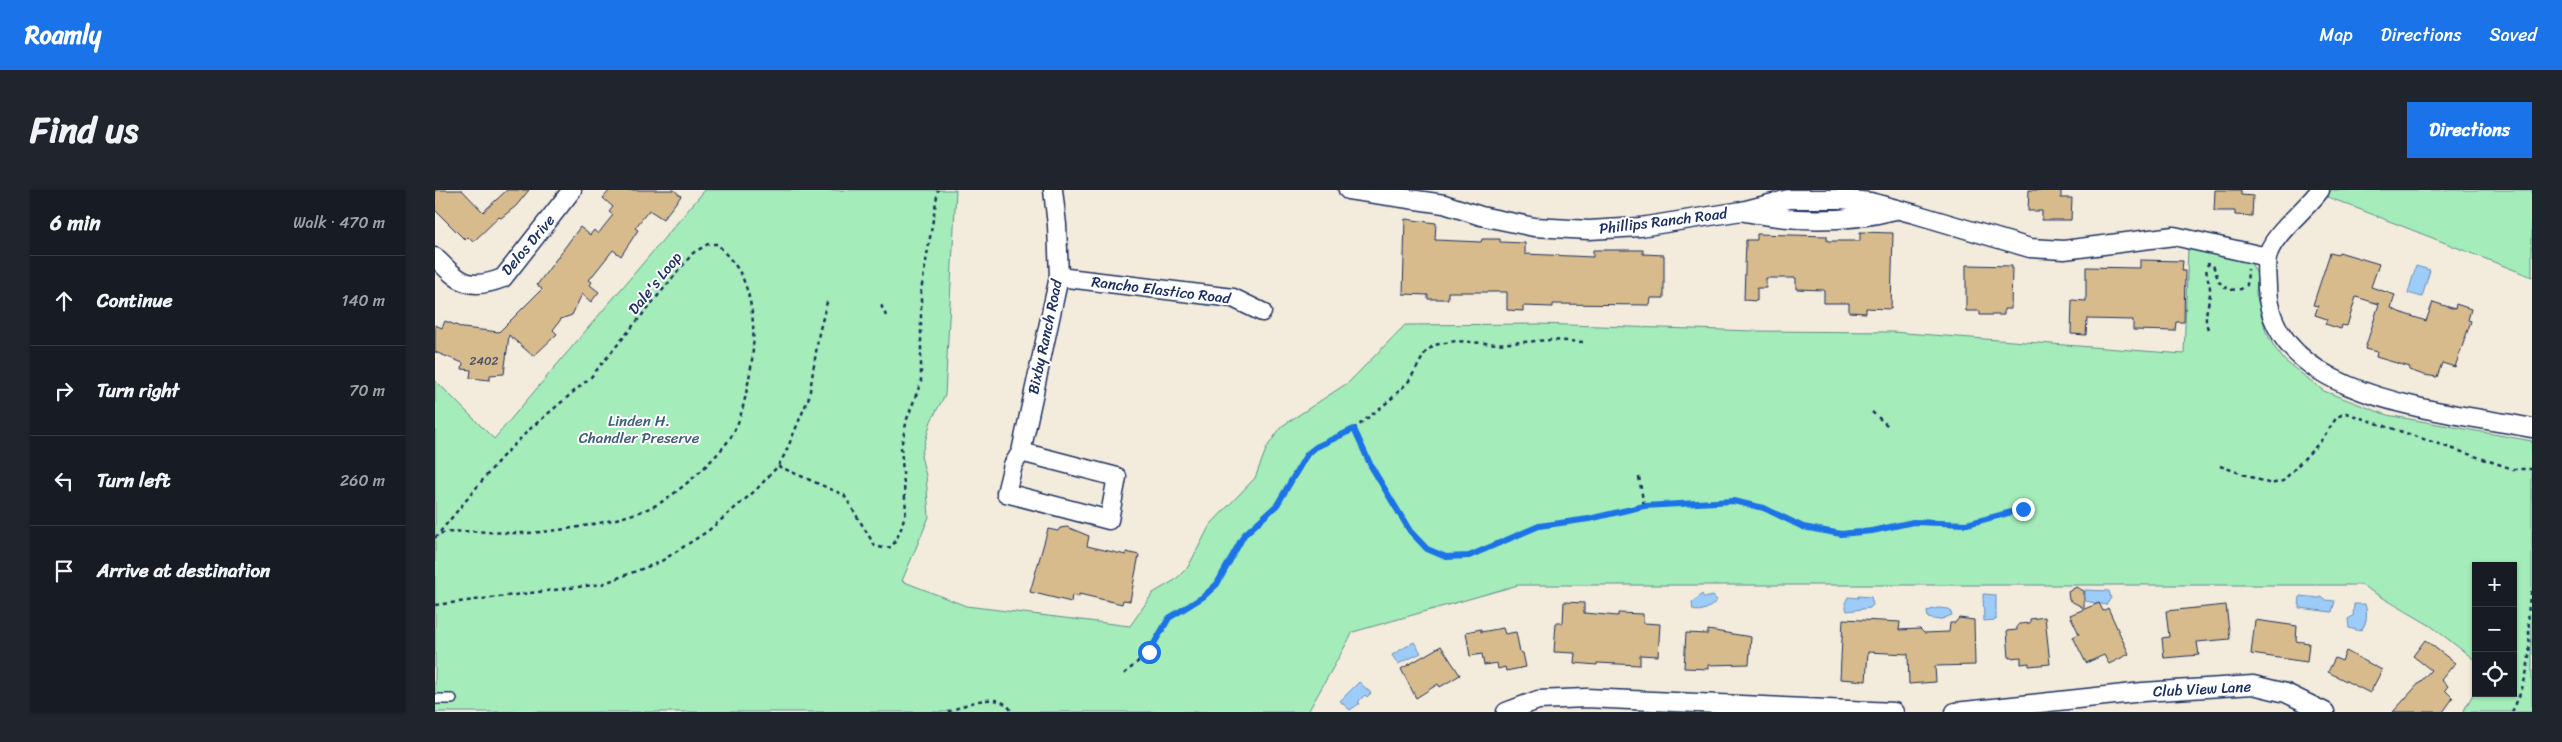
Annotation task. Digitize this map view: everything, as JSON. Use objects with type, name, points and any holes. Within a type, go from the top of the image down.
[{"type":"street","name":"Delos Drive","points":[[435,257],[458,281],[487,284],[503,278],[572,190]]},
{"type":"street","name":"Bixby Ranch Road","points":[[1021,452],[1117,477],[1109,520],[1006,493],[1013,465],[1021,452],[1059,277],[1059,242],[1053,190]]},
{"type":"street","name":"Phillips Ranch Road","points":[[1348,190],[1444,204],[1481,216],[1534,228],[1589,230],[1640,227],[1742,211],[1773,218],[1851,219],[1896,210],[2030,248],[2064,250],[2174,236],[2267,257]]},
{"type":"street","points":[[2320,190],[2287,226],[2267,257],[2268,298],[2271,313],[2281,334],[2296,355],[2319,370],[2349,385],[2406,404],[2532,428]]},
{"type":"street","name":"Rancho Elastico Road","points":[[1059,277],[1233,298],[1262,312]]},
{"type":"street","name":"Club View Lane","points":[[1955,712],[2143,692],[2253,685],[2287,693],[2323,712]]},
{"type":"street","points":[[1506,712],[1538,700],[1586,698],[1683,707],[1894,712]]},
{"type":"lane","points":[[435,699],[452,699]]},
{"type":"path","points":[[778,466],[844,495],[875,546],[883,548],[892,547],[900,532],[906,512],[901,447],[907,420],[921,382],[921,291],[938,190]]},
{"type":"path","name":"Dale's Loop","points":[[709,244],[718,244],[739,271],[751,306],[752,365],[744,406],[726,444],[683,486],[667,498],[629,516],[567,530],[489,534],[451,532],[438,534],[500,459],[530,429],[591,377],[693,253],[709,244]]},
{"type":"path","points":[[2208,329],[2205,317],[2210,294],[2206,268],[2209,264],[2213,265],[2217,278],[2229,290],[2244,287],[2248,281],[2249,252]]},
{"type":"path","points":[[2209,281],[2217,278]]},
{"type":"path","points":[[435,605],[602,584],[659,562],[708,531],[756,490],[778,466],[809,397],[821,325],[828,298]]},
{"type":"path","points":[[881,304],[887,318]]},
{"type":"path","points":[[1124,674],[1149,652],[1169,618],[1203,597],[1217,584],[1244,535],[1277,505],[1310,451],[1354,429],[1402,389],[1415,373],[1429,349],[1440,342],[1456,341],[1505,344],[1550,340],[1583,342]]},
{"type":"path","points":[[1872,412],[1888,426]]},
{"type":"path","points":[[2220,466],[2271,484],[2283,481],[2323,439],[2337,417],[2346,413],[2513,469],[2532,469]]},
{"type":"path","points":[[1354,429],[1387,495],[1410,531],[1427,549],[1446,557],[1458,557],[1486,550],[1539,526],[1589,519],[1644,506],[1733,501],[1764,508],[1803,527],[1841,534],[1872,531],[1913,522],[1967,524],[2023,509]]},
{"type":"path","points":[[1639,477],[1644,506]]},
{"type":"path","points":[[435,538],[438,534]]},
{"type":"path","points":[[2512,712],[2521,694],[2527,671],[2529,655],[2527,612],[2532,590]]},
{"type":"path","points":[[948,712],[963,706],[997,700],[1006,703],[1012,712]]},
{"type":"green space","name":"Linden H. Chandler Preserve","points":[[705,190],[956,190],[945,395],[931,421],[921,456],[926,476],[929,517],[902,581],[966,606],[1130,626],[1153,593],[1175,580],[1188,567],[1210,525],[1255,478],[1267,447],[1282,426],[1349,382],[1405,325],[1538,324],[1754,331],[1892,332],[2184,354],[2188,248],[2245,259],[2251,263],[2257,274],[2256,294],[2266,332],[2275,348],[2285,361],[2324,391],[2387,415],[2532,441],[2532,712],[2463,712],[2472,696],[2517,697],[2517,562],[2472,562],[2472,658],[2431,626],[2361,585],[1518,585],[1353,632],[1308,712],[435,712],[435,380],[494,439]]},
{"type":"green space","points":[[2330,190],[2532,190],[2532,277],[2328,197]]},
{"type":"water","points":[[2416,266],[2430,270],[2422,297],[2408,293]]},
{"type":"water","points":[[2085,590],[2109,591],[2111,598],[2106,605],[2085,601]]},
{"type":"water","points":[[1702,594],[1704,598],[1713,596],[1717,600],[1707,609],[1693,610],[1692,603]]},
{"type":"water","points":[[1983,594],[1996,595],[1996,620],[1984,621]]},
{"type":"water","points":[[1858,596],[1871,597],[1873,605],[1870,608],[1847,611],[1845,603],[1848,597],[1858,598]]},
{"type":"water","points":[[2300,596],[2322,597],[2325,600],[2335,601],[2332,612],[2299,608]]},
{"type":"water","points":[[2354,604],[2365,604],[2366,607],[2367,615],[2360,631],[2349,628],[2348,619],[2353,616]]},
{"type":"water","points":[[1938,608],[1949,609],[1952,615],[1939,620],[1928,618],[1927,611]]},
{"type":"water","points":[[1414,642],[1421,653],[1398,664],[1392,655]]},
{"type":"water","points":[[1359,682],[1371,693],[1367,697],[1365,695],[1358,702],[1360,703],[1350,710],[1340,701]]},
{"type":"building","points":[[435,190],[462,190],[483,212],[507,190],[529,190],[516,206],[501,218],[499,217],[473,242],[468,237],[465,240],[435,210]]},
{"type":"building","points":[[610,190],[674,190],[681,196],[663,219],[649,210],[635,228],[638,230],[621,256],[613,250],[589,280],[592,282],[590,285],[599,292],[591,302],[582,294],[572,315],[561,319],[553,330],[557,334],[533,356],[509,335],[504,374],[490,375],[490,380],[470,378],[471,370],[462,369],[463,363],[435,352],[435,325],[442,328],[445,321],[463,328],[499,332],[542,289],[537,285],[580,227],[590,235],[594,230],[598,234],[613,215],[609,212],[613,207],[603,198]]},
{"type":"building","points":[[2029,190],[2061,190],[2061,198],[2072,198],[2071,220],[2042,220],[2042,211],[2028,211]]},
{"type":"building","points":[[2215,190],[2241,190],[2241,195],[2253,196],[2252,216],[2235,215],[2235,211],[2214,211]]},
{"type":"building","points":[[1405,219],[1436,223],[1435,240],[1481,242],[1482,239],[1500,239],[1500,242],[1525,243],[1525,254],[1593,257],[1593,250],[1643,250],[1643,254],[1664,255],[1664,298],[1651,298],[1650,305],[1553,304],[1553,307],[1523,306],[1523,311],[1507,310],[1507,292],[1448,292],[1448,299],[1428,299],[1428,295],[1403,294]]},
{"type":"building","points":[[1860,232],[1893,233],[1891,309],[1866,308],[1866,313],[1849,312],[1849,303],[1824,303],[1824,290],[1796,289],[1796,278],[1766,278],[1766,288],[1757,288],[1757,301],[1744,300],[1746,240],[1757,240],[1757,234],[1827,236],[1827,241],[1860,241]]},
{"type":"building","points":[[2339,252],[2379,264],[2371,287],[2395,295],[2391,308],[2399,312],[2426,321],[2433,302],[2455,309],[2456,304],[2471,309],[2468,320],[2471,321],[2455,367],[2442,363],[2437,377],[2424,375],[2409,370],[2410,367],[2376,357],[2377,352],[2365,349],[2379,304],[2356,297],[2347,326],[2342,325],[2341,329],[2325,324],[2327,319],[2315,315],[2318,306],[2313,305],[2330,253],[2338,255]]},
{"type":"building","points":[[2140,260],[2183,261],[2182,271],[2185,271],[2184,322],[2176,322],[2175,331],[2133,330],[2133,320],[2087,319],[2086,335],[2071,334],[2072,300],[2086,301],[2086,267],[2140,268]]},
{"type":"building","points":[[1966,265],[2012,266],[2011,309],[2004,309],[2004,315],[1980,315],[1980,311],[1966,311]]},
{"type":"building","points":[[1067,527],[1089,536],[1087,546],[1126,555],[1126,552],[1139,555],[1130,601],[1123,600],[1122,604],[1079,594],[1079,597],[1072,595],[1071,602],[1030,592],[1048,529],[1058,531],[1060,528]]},
{"type":"building","points":[[2076,587],[2084,591],[2084,608],[2069,600],[2068,592]]},
{"type":"building","points":[[1564,602],[1584,603],[1584,613],[1618,616],[1618,613],[1643,614],[1643,623],[1660,624],[1658,656],[1640,655],[1640,665],[1597,663],[1597,665],[1574,663],[1575,653],[1554,652],[1556,623],[1563,623]]},
{"type":"building","points":[[2099,603],[2103,611],[2108,608],[2129,654],[2109,664],[2104,655],[2086,663],[2073,637],[2079,634],[2070,615]]},
{"type":"building","points":[[2226,605],[2230,639],[2197,642],[2199,655],[2164,658],[2162,638],[2169,637],[2166,611]]},
{"type":"building","points":[[2045,617],[2050,664],[2029,666],[2029,663],[2021,664],[2021,657],[2009,658],[2007,631],[2017,630],[2019,624],[2030,623],[2030,619]]},
{"type":"building","points":[[1959,618],[1974,620],[1975,665],[1935,666],[1936,682],[1909,684],[1908,654],[1868,652],[1866,681],[1840,679],[1843,619],[1900,622],[1899,630],[1920,629],[1924,633],[1949,632],[1950,623],[1955,623]]},
{"type":"building","points":[[2255,620],[2297,626],[2296,641],[2309,643],[2307,662],[2251,654]]},
{"type":"building","points":[[1503,628],[1505,634],[1516,632],[1520,652],[1523,653],[1526,667],[1506,671],[1505,667],[1498,669],[1497,663],[1484,665],[1482,654],[1470,656],[1466,632],[1481,629],[1481,632]]},
{"type":"building","points":[[1708,630],[1751,637],[1749,664],[1708,665],[1708,669],[1684,668],[1686,633],[1708,634]]},
{"type":"building","points":[[2425,640],[2455,663],[2441,680],[2448,686],[2445,690],[2453,698],[2443,712],[2393,712],[2431,670],[2413,656]]},
{"type":"building","points":[[1441,646],[1460,675],[1440,687],[1438,684],[1416,698],[1401,669]]},
{"type":"building","points":[[2346,651],[2382,670],[2370,693],[2328,672],[2335,658],[2342,661]]},
{"type":"route","points":[[1149,652],[1169,618],[1203,597],[1217,584],[1225,573],[1240,540],[1277,505],[1292,483],[1307,454],[1331,439],[1354,429],[1371,466],[1410,531],[1427,549],[1435,554],[1446,557],[1469,556],[1539,526],[1553,522],[1589,519],[1611,512],[1644,506],[1723,500],[1733,501],[1764,508],[1803,527],[1841,534],[1872,531],[1901,523],[1913,522],[1967,524],[2023,509]]}]
